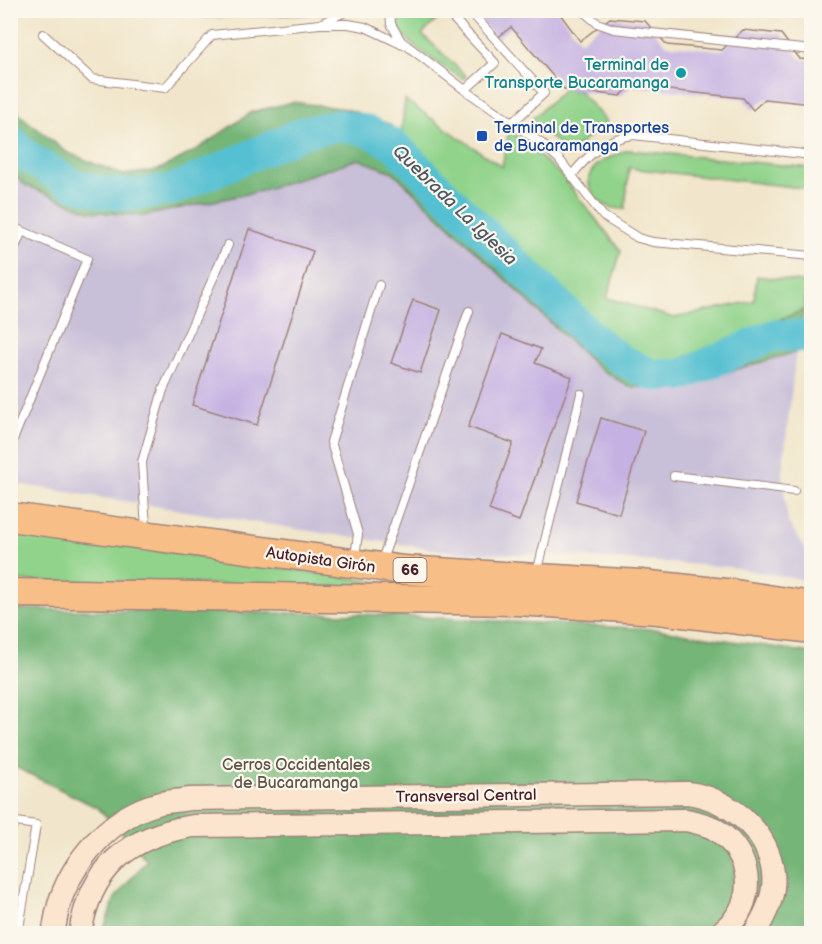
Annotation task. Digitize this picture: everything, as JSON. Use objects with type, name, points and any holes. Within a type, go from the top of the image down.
[{"type":"highway","name":"Autopista Girón","points":[[10,517],[367,565],[641,584],[735,594],[812,606]]},
{"type":"highway","name":"Autopista Girón","points":[[10,593],[516,601],[658,610],[812,629]]},
{"type":"main road","name":"Transversal Central","points":[[53,933],[62,893],[84,855],[120,822],[157,804],[189,799],[688,793],[716,800],[733,810],[753,828],[763,844],[773,874],[772,891],[768,908],[754,933]]},
{"type":"main road","name":"Transversal Central","points":[[80,933],[90,896],[105,872],[123,852],[145,838],[167,830],[193,826],[686,820],[712,827],[730,840],[741,856],[747,872],[748,886],[743,903],[734,920],[720,933]]},
{"type":"lane","points":[[320,24],[349,10]]},
{"type":"lane","points":[[390,10],[395,32],[413,51]]},
{"type":"lane","points":[[461,10],[453,18],[495,63],[465,90]]},
{"type":"lane","points":[[469,10],[544,93],[513,122]]},
{"type":"lane","points":[[582,10],[597,23],[614,29],[812,50]]},
{"type":"lane","points":[[42,34],[92,79],[165,88],[212,35],[320,24],[348,24],[365,27],[413,51],[541,143],[572,175],[603,216],[638,238],[653,242],[812,256]]},
{"type":"lane","points":[[572,175],[600,147],[622,136],[633,135],[812,155]]},
{"type":"lane","points":[[10,227],[87,259],[10,447]]},
{"type":"lane","points":[[10,259],[22,231]]},
{"type":"lane","points":[[146,536],[141,462],[163,390],[228,245]]},
{"type":"lane","points":[[367,565],[331,442],[379,285]]},
{"type":"lane","points":[[367,565],[469,311]]},
{"type":"lane","points":[[536,578],[581,394]]},
{"type":"lane","points":[[674,476],[794,491]]},
{"type":"lane","points":[[10,821],[36,825],[18,933]]},
{"type":"shaded area","points":[[358,159],[393,172],[596,366],[629,387],[672,388],[796,352],[782,475],[788,522],[811,559],[811,581],[729,567],[570,556],[453,552],[11,483],[10,172],[25,185],[143,216],[261,191]]},
{"type":"green space","points":[[159,11],[326,11],[320,14],[208,17]]},
{"type":"green space","points":[[396,11],[429,11],[437,20],[422,34],[466,76],[463,79],[431,59],[409,41],[396,21]]},
{"type":"green space","points":[[564,89],[579,91],[607,122],[569,153],[531,120]]},
{"type":"green space","points":[[11,100],[20,115],[66,152],[123,175],[158,170],[193,152],[252,112],[293,102],[347,109],[389,124],[597,325],[641,357],[661,362],[673,362],[804,310],[796,352],[672,388],[629,387],[596,366],[393,172],[358,159],[261,191],[143,216],[89,211],[25,185],[11,172]]},
{"type":"green space","points":[[405,100],[502,167],[509,130],[560,174],[621,251],[607,298],[674,318],[754,301],[757,276],[807,283],[804,310],[673,362],[661,362],[641,357],[597,325],[401,135]]},
{"type":"green space","points":[[629,150],[811,168],[811,189],[629,168],[625,209],[608,207],[598,200],[590,187],[591,172],[604,160]]},
{"type":"green space","points":[[11,531],[209,557],[419,588],[11,581]]},
{"type":"green space","name":"Cerros Occidentales de Bucaramanga","points":[[10,609],[361,614],[655,629],[811,653],[811,933],[102,933],[115,898],[147,860],[98,808],[11,765]]},
{"type":"building","name":"Terminal de Transporte Bucaramanga","points":[[472,10],[557,10],[580,41],[610,18],[645,21],[667,45],[722,50],[743,30],[781,34],[800,59],[812,60],[812,104],[765,99],[753,110],[743,98],[632,86],[620,96],[564,89],[511,27],[496,39]]},
{"type":"building","points":[[249,229],[313,251],[257,425],[192,405]]},
{"type":"building","points":[[413,300],[441,310],[420,373],[391,363]]},
{"type":"building","points":[[502,334],[541,349],[535,363],[572,377],[519,521],[489,510],[513,443],[468,427]]},
{"type":"building","points":[[601,418],[644,431],[619,514],[576,501]]},
{"type":"waterway","name":"Quebrada La Iglesia","points":[[10,140],[29,158],[72,184],[105,193],[132,195],[174,189],[305,132],[341,125],[368,131],[394,145],[595,340],[622,360],[652,375],[682,375],[774,335],[812,337]]},
{"type":"place","name":"Terminal de Transporte Bucaramanga","points":[[681,73]]},
{"type":"place","name":"Terminal de Transportes de Bucaramanga","points":[[482,136]]}]
